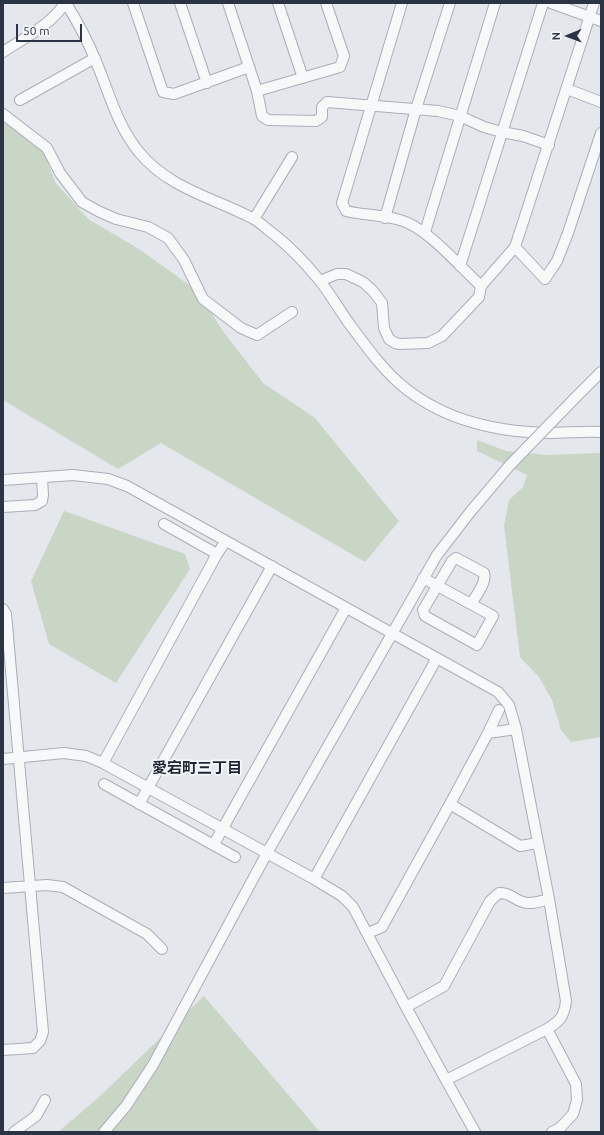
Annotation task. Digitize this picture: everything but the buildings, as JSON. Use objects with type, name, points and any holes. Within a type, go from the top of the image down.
[{"type":"street","points":[[3,52],[43,26],[66,3],[77,20],[95,58],[121,123],[138,152],[155,169],[171,180],[199,195],[254,219],[281,240],[320,281],[348,322],[378,361],[397,382],[412,394],[435,408],[467,422],[494,428],[549,433],[601,432]]},
{"type":"street","points":[[133,3],[163,92],[174,94],[249,67]]},
{"type":"street","points":[[180,3],[206,83]]},
{"type":"street","points":[[228,3],[257,91],[262,116],[268,120],[316,121],[322,117],[322,107],[327,102],[416,108],[438,110],[460,116],[484,127],[523,136],[549,145]]},
{"type":"street","points":[[278,3],[303,78]]},
{"type":"street","points":[[257,91],[340,68],[344,56],[326,3]]},
{"type":"street","points":[[402,3],[342,203],[346,211],[400,220],[425,232],[481,286]]},
{"type":"street","points":[[385,218],[416,108],[450,3]]},
{"type":"street","points":[[425,232],[495,3]]},
{"type":"street","points":[[460,266],[543,3]]},
{"type":"street","points":[[551,3],[601,21]]},
{"type":"street","points":[[320,281],[337,274],[346,274],[363,282],[373,291],[382,303],[384,328],[389,339],[395,343],[428,343],[442,336],[479,297],[481,286],[516,248],[594,3]]},
{"type":"street","points":[[20,100],[95,58]]},
{"type":"street","points":[[567,89],[601,102]]},
{"type":"street","points":[[3,114],[47,148],[60,174],[82,202],[98,212],[116,219],[148,227],[168,238],[184,260],[203,299],[241,328],[257,335],[292,312]]},
{"type":"street","points":[[516,248],[545,279],[557,261],[568,233],[601,133]]},
{"type":"street","points":[[254,219],[292,157]]},
{"type":"street","points":[[104,1132],[126,1106],[153,1065],[267,853],[391,633],[437,555],[471,510],[510,465],[601,372]]},
{"type":"street","points":[[576,396],[601,380]]},
{"type":"street","points":[[3,480],[73,475],[108,479],[127,486],[498,692],[509,705],[516,729],[549,899],[566,1001],[565,1012],[559,1022],[547,1029],[446,1080]]},
{"type":"street","points":[[3,507],[35,504],[42,500],[42,478]]},
{"type":"street","points":[[164,524],[217,554]]},
{"type":"street","points":[[103,763],[217,554],[226,541]]},
{"type":"street","points":[[423,578],[438,586],[471,604],[493,616],[477,645],[425,616],[423,610],[438,586],[452,561],[456,558],[484,573],[485,576],[484,581],[471,604]]},
{"type":"street","points":[[139,804],[272,566]]},
{"type":"street","points":[[214,844],[346,608]]},
{"type":"street","points":[[3,609],[6,614],[43,1032],[40,1041],[33,1048],[3,1050]]},
{"type":"street","points":[[314,879],[437,658]]},
{"type":"street","points":[[368,933],[382,927],[450,804],[499,710]]},
{"type":"street","points":[[488,733],[516,729]]},
{"type":"street","points":[[3,759],[64,754],[86,756],[103,763],[222,830],[314,879],[342,896],[353,907],[368,933],[406,1008],[475,1132]]},
{"type":"street","points":[[104,784],[214,844],[234,857]]},
{"type":"street","points":[[450,804],[520,846],[538,843]]},
{"type":"street","points":[[3,888],[47,885],[63,887],[147,934],[162,949]]},
{"type":"street","points":[[406,1008],[444,986],[490,901],[499,893],[507,893],[523,902],[533,903],[549,899]]},
{"type":"street","points":[[547,1029],[576,1084],[577,1100],[573,1114],[560,1128],[552,1132]]},
{"type":"street","points":[[14,1132],[36,1116],[45,1100]]},
{"type":"green space","points":[[3,120],[43,148],[55,182],[88,219],[139,249],[199,292],[222,330],[263,383],[315,418],[399,521],[365,562],[161,443],[118,469],[3,400]]},
{"type":"green space","points":[[477,440],[506,451],[547,455],[601,453],[601,737],[571,742],[561,730],[552,700],[539,677],[520,657],[504,525],[509,500],[523,487],[527,475],[477,451]]},
{"type":"green space","points":[[64,511],[185,554],[190,569],[116,683],[49,644],[31,581]]},
{"type":"green space","points":[[204,996],[320,1132],[58,1132],[99,1097]]},
{"type":"district","name":"愛宕町三丁目","points":[[197,768]]}]
